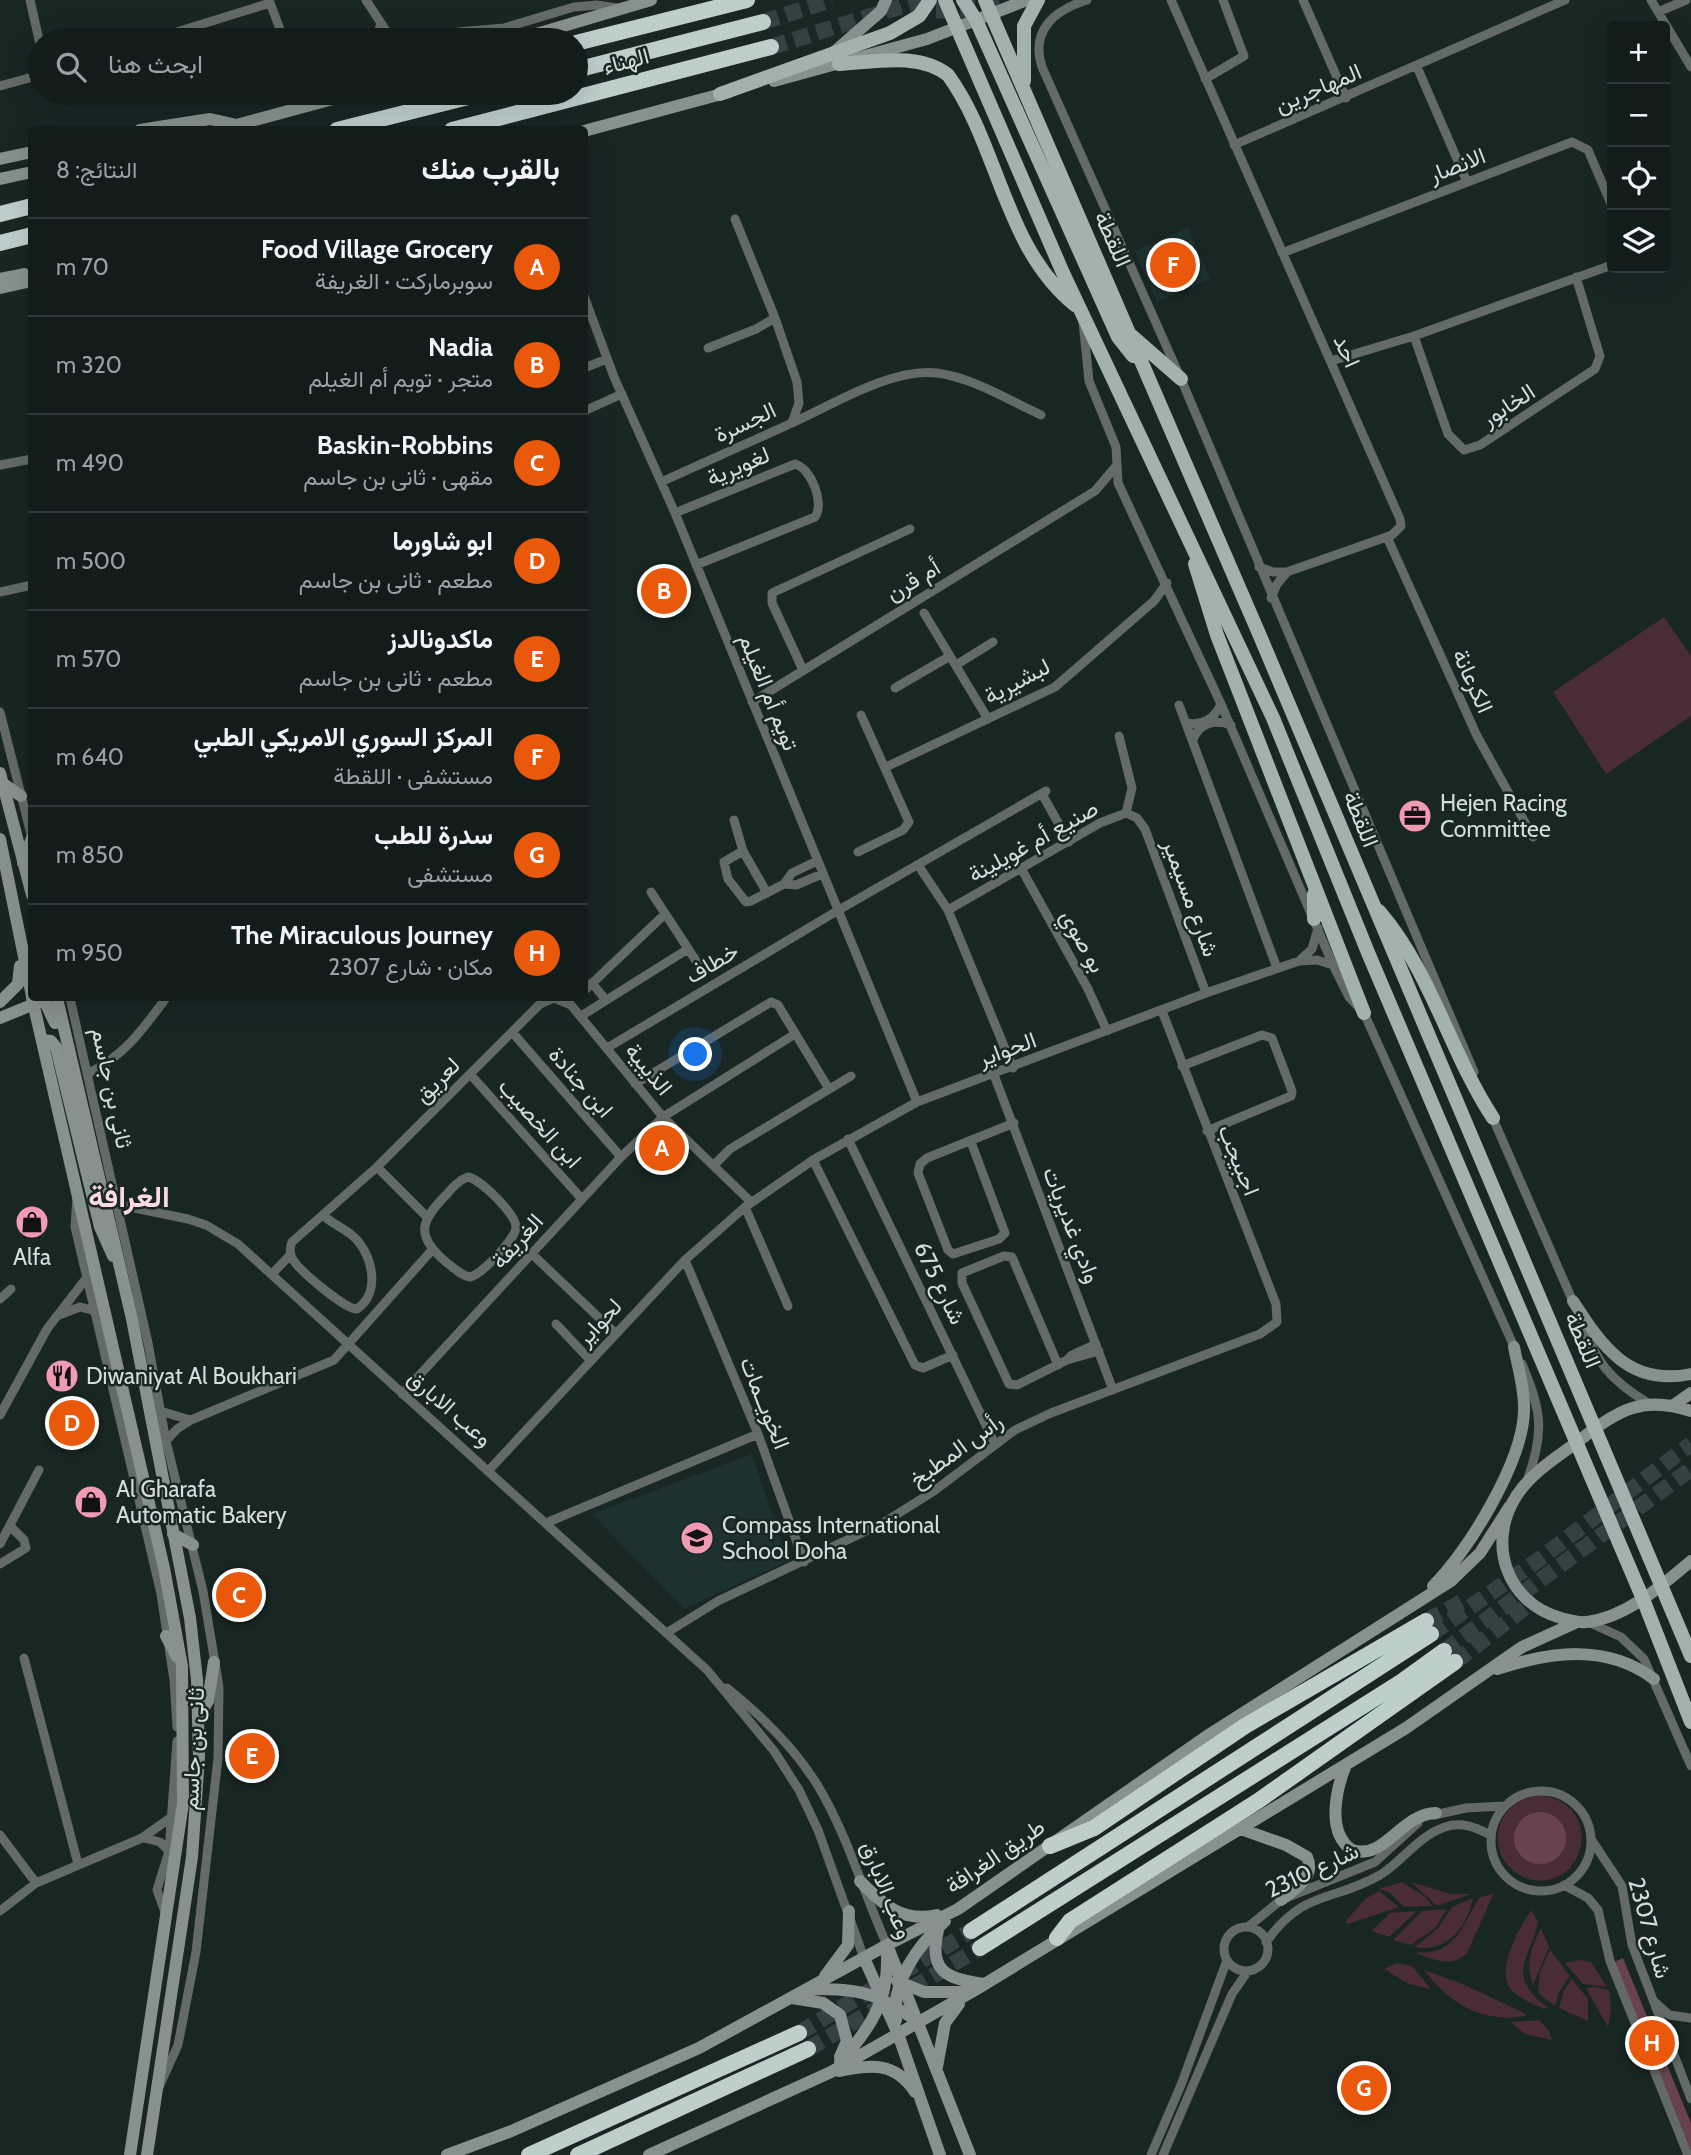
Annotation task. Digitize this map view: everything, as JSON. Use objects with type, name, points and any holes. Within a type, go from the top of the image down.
[{"type":"highway","points":[[588,40],[747,0]]},
{"type":"highway","name":"الهناء","points":[[588,67],[763,22]]},
{"type":"highway","name":"الهناء","points":[[588,95],[771,47]]},
{"type":"highway","points":[[353,126],[436,105]]},
{"type":"highway","name":"الهناء","points":[[467,126],[548,105]]},
{"type":"highway","points":[[0,214],[28,207]]},
{"type":"highway","points":[[0,243],[28,236]]},
{"type":"highway","points":[[971,1931],[1428,1628],[1245,1726],[1094,1828],[1050,1846]]},
{"type":"highway","points":[[980,1948],[1389,1689],[1449,1657],[1258,1801],[1070,1921],[1057,1938]]},
{"type":"highway","points":[[530,2155],[799,2033]]},
{"type":"highway","points":[[578,2155],[779,2065],[808,2049]]},
{"type":"main road","points":[[556,28],[651,0]]},
{"type":"main road","points":[[836,58],[881,11],[886,0]]},
{"type":"main road","points":[[836,58],[905,25],[919,16],[930,0]]},
{"type":"main road","name":"اللقطة","points":[[945,0],[1082,310],[1273,718],[1369,955],[1643,1599],[1691,1722]]},
{"type":"main road","points":[[956,28],[962,0]]},
{"type":"main road","points":[[962,0],[976,20],[1118,337],[1145,371]]},
{"type":"main road","name":"اللقطة","points":[[985,0],[1284,691],[1369,900],[1596,1427],[1691,1656]]},
{"type":"main road","points":[[588,130],[720,94],[836,58],[956,28],[1027,0]]},
{"type":"main road","points":[[1026,96],[1024,28],[1038,0]]},
{"type":"main road","points":[[836,58],[920,61],[937,66],[948,75],[1028,247],[1051,282],[1082,310]]},
{"type":"main road","points":[[234,126],[311,105]]},
{"type":"main road","points":[[165,126],[210,119],[238,125]]},
{"type":"main road","points":[[0,159],[28,153]]},
{"type":"main road","points":[[0,179],[28,173]]},
{"type":"main road","points":[[0,279],[28,273]]},
{"type":"main road","points":[[0,288],[28,282]]},
{"type":"main road","points":[[1130,334],[1181,379]]},
{"type":"main road","points":[[1188,536],[1210,617],[1364,1013]]},
{"type":"main road","points":[[1,778],[21,796]]},
{"type":"main road","points":[[1,778],[28,881]]},
{"type":"main road","name":"ثانى بن جاسم","points":[[1,844],[18,933],[28,969]]},
{"type":"main road","points":[[23,864],[28,850]]},
{"type":"main road","points":[[0,1002],[12,992],[21,975],[8,876]]},
{"type":"main road","points":[[1314,883],[1316,924]]},
{"type":"main road","points":[[1369,900],[1403,944],[1468,1076],[1493,1118]]},
{"type":"main road","points":[[18,933],[28,949]]},
{"type":"main road","points":[[0,1002],[28,998]]},
{"type":"main road","points":[[0,1018],[29,1001]]},
{"type":"main road","name":"ثانى بن جاسم","points":[[36,1001],[42,1040],[164,1568],[182,1666],[183,1802],[130,2155]]},
{"type":"main road","points":[[41,1001],[52,1011],[73,1116]]},
{"type":"main road","name":"ثانى بن جاسم","points":[[58,1001],[119,1262],[173,1534],[193,1639],[199,1716],[198,1794],[192,1857],[147,2155]]},
{"type":"main road","points":[[0,1018],[20,1018],[39,1026]]},
{"type":"main road","points":[[42,1040],[51,1041],[56,1047],[100,1227],[110,1252],[119,1262]]},
{"type":"main road","points":[[1573,1301],[1601,1342],[1624,1364],[1655,1376],[1691,1374]]},
{"type":"main road","points":[[1407,1611],[1457,1560],[1516,1452],[1524,1411],[1514,1347]]},
{"type":"main road","points":[[140,1369],[155,1381]]},
{"type":"main road","points":[[1674,1405],[1691,1393]]},
{"type":"main road","points":[[1648,1403],[1674,1405],[1691,1411]]},
{"type":"main road","name":"طريق الغرافة","points":[[447,2155],[509,2132],[699,2048],[958,1909],[1210,1734],[1407,1611],[1468,1566],[1527,1482],[1596,1427],[1621,1412],[1648,1403]]},
{"type":"main road","points":[[1510,1506],[1502,1549],[1505,1569],[1514,1585],[1537,1609],[1582,1622]]},
{"type":"main road","points":[[173,1534],[193,1545]]},
{"type":"main road","points":[[649,2155],[831,2072],[898,2034],[1346,1765],[1539,1637],[1643,1599],[1691,1561]]},
{"type":"main road","points":[[166,1636],[182,1666]]},
{"type":"main road","points":[[1487,1673],[1532,1658],[1571,1653],[1625,1662],[1654,1679]]},
{"type":"main road","points":[[199,1716],[208,1701],[214,1662]]},
{"type":"main road","points":[[1346,1765],[1338,1788],[1337,1826],[1340,1838],[1352,1850],[1374,1850],[1413,1819],[1436,1814]]},
{"type":"main road","points":[[1241,1829],[1286,1845],[1307,1857],[1310,1869],[1307,1878],[1281,1899]]},
{"type":"main road","points":[[860,1881],[881,1903],[904,1915],[924,1918],[958,1909]]},
{"type":"main road","points":[[831,2072],[861,2040],[889,2002],[901,1984],[912,1957],[958,1909]]},
{"type":"main road","points":[[809,1989],[845,1952],[850,1932],[849,1911]]},
{"type":"main road","points":[[938,1927],[934,1950],[936,1963],[944,1973],[979,1987]]},
{"type":"main road","points":[[887,1945],[889,2002],[940,2155]]},
{"type":"main road","name":"وعب الابارق","points":[[887,1945],[970,2155]]},
{"type":"main road","points":[[864,1958],[901,1984],[938,1994],[979,1987]]},
{"type":"main road","name":"وعب الابارق","points":[[864,1958],[889,2002]]},
{"type":"main road","points":[[937,2071],[939,2045],[947,2016],[979,1987]]},
{"type":"main road","points":[[809,1989],[853,1989],[889,2002],[919,2022]]},
{"type":"main road","points":[[792,1998],[833,2007],[845,2023],[847,2041],[831,2072]]},
{"type":"main road","points":[[831,2072],[870,2065],[885,2067],[906,2080],[926,2110]]},
{"type":"street","points":[[30,0],[36,28]]},
{"type":"street","points":[[366,0],[380,26]]},
{"type":"street","name":"اللقطة","points":[[1087,0],[1057,12],[1042,32],[1038,52],[1042,67],[1181,379],[1271,598],[1598,1361],[1608,1375],[1648,1403]]},
{"type":"street","name":"احد","points":[[1171,0],[1400,519],[1399,530],[1387,537]]},
{"type":"street","points":[[1205,79],[1244,56],[1223,0]]},
{"type":"street","points":[[1303,0],[1346,98]]},
{"type":"street","name":"المهاجرين","points":[[1234,145],[1417,67],[1564,0]]},
{"type":"street","points":[[1651,0],[1691,67]]},
{"type":"street","points":[[1658,12],[1686,0]]},
{"type":"street","points":[[188,28],[270,1],[280,28]]},
{"type":"street","points":[[504,28],[574,7],[597,5],[619,9]]},
{"type":"street","points":[[1417,67],[1467,183]]},
{"type":"street","points":[[0,86],[28,78]]},
{"type":"street","name":"الانصار","points":[[1282,253],[1566,143],[1578,143],[1591,155],[1607,193]]},
{"type":"street","name":"الجسرة","points":[[661,482],[792,423],[800,394],[777,322],[735,219]]},
{"type":"street","points":[[1331,361],[1414,335],[1607,267]]},
{"type":"street","name":"الخابور","points":[[1414,335],[1448,433],[1464,450],[1480,445],[1595,369],[1600,356],[1576,277]]},
{"type":"street","name":"تويم أم الغيلم","points":[[588,307],[607,359],[675,513],[917,1102]]},
{"type":"street","name":"اللقطة","points":[[1082,310],[1089,381],[1116,447],[1116,477],[1124,497],[1167,583],[1231,725],[1334,965],[1349,997],[1364,1013],[1537,1400],[1541,1438],[1527,1482]]},
{"type":"street","points":[[708,348],[777,322]]},
{"type":"street","points":[[588,366],[607,359]]},
{"type":"street","points":[[792,423],[886,381],[921,372],[937,373],[973,383],[1041,415]]},
{"type":"street","points":[[588,409],[622,394]]},
{"type":"street","points":[[0,465],[28,460]]},
{"type":"street","name":"لغويرية","points":[[675,513],[794,464],[807,472],[819,502],[815,517],[696,565]]},
{"type":"street","name":"أم قرن","points":[[752,702],[1094,491],[1118,464]]},
{"type":"street","points":[[1094,491],[1107,489],[1124,497]]},
{"type":"street","points":[[803,670],[772,603],[772,593],[910,529]]},
{"type":"street","points":[[1259,567],[1273,572],[1287,572],[1387,537]]},
{"type":"street","name":"الكرعانة","points":[[1387,537],[1477,736],[1533,838]]},
{"type":"street","points":[[1271,598],[1277,584],[1287,572]]},
{"type":"street","name":"لبشيرية","points":[[886,767],[1055,687],[1150,605],[1167,583]]},
{"type":"street","points":[[0,592],[28,586]]},
{"type":"street","points":[[1150,605],[1176,603]]},
{"type":"street","points":[[924,613],[988,719]]},
{"type":"street","points":[[956,665],[993,642]]},
{"type":"street","points":[[895,688],[950,656]]},
{"type":"street","points":[[1193,740],[1196,732],[1214,715],[1221,704]]},
{"type":"street","points":[[1179,705],[1277,968]]},
{"type":"street","points":[[0,712],[28,823]]},
{"type":"street","points":[[858,852],[908,825],[907,815],[861,716]]},
{"type":"street","points":[[1187,723],[1220,722],[1231,725]]},
{"type":"street","points":[[1119,737],[1132,788],[1126,813]]},
{"type":"street","points":[[837,911],[1044,793],[1069,842]]},
{"type":"street","name":"صنيع أم غويلينة","points":[[948,911],[1100,822],[1126,813],[1137,818]]},
{"type":"street","name":"شارع مسيمير","points":[[1137,818],[1145,829],[1206,993]]},
{"type":"street","points":[[734,820],[743,851],[767,892]]},
{"type":"street","points":[[743,851],[724,862],[728,879],[739,897],[747,902],[784,884],[792,873],[817,861]]},
{"type":"street","points":[[918,865],[948,911],[1013,1068]]},
{"type":"street","name":"بو صوي","points":[[1022,870],[1107,1031]]},
{"type":"street","points":[[784,884],[796,885],[822,874]]},
{"type":"street","points":[[651,892],[702,970]]},
{"type":"street","name":"خطاف","points":[[607,1048],[837,911]]},
{"type":"street","points":[[588,987],[665,914]]},
{"type":"street","points":[[1299,961],[1312,949],[1316,924]]},
{"type":"street","points":[[581,1016],[688,949]]},
{"type":"street","name":"الحواير","points":[[748,1205],[810,1162],[917,1102],[1277,968],[1299,961],[1317,960],[1334,965]]},
{"type":"street","points":[[592,983],[605,999]]},
{"type":"street","name":"ثانى بن جاسم","points":[[71,1001],[89,1073],[166,1441],[193,1545],[214,1662],[220,1713],[218,1758],[196,1952],[178,2045],[156,2091]]},
{"type":"street","points":[[89,1073],[113,1061],[132,1043],[164,1001]]},
{"type":"street","name":"لعريق","points":[[272,1274],[290,1255],[292,1242],[377,1167],[545,1001]]},
{"type":"street","name":"لعريق","points":[[574,1001],[581,1016]]},
{"type":"street","points":[[635,1084],[769,1003],[778,1005],[829,1089]]},
{"type":"street","name":"اجبيجب","points":[[1161,1011],[1276,1304],[1277,1322]]},
{"type":"street","name":"الذيبية","points":[[581,1016],[663,1117],[714,1165],[748,1205],[788,1306]]},
{"type":"street","name":"ابن جنادة","points":[[512,1032],[621,1157]]},
{"type":"street","name":"الغريفة","points":[[402,1394],[582,1198],[663,1117],[795,1034]]},
{"type":"street","points":[[1182,1066],[1258,1037],[1272,1038],[1292,1091],[1291,1096],[1207,1131]]},
{"type":"street","name":"ابن الخصيب","points":[[470,1074],[582,1198]]},
{"type":"street","name":"وادي غديريات","points":[[995,1075],[1113,1390]]},
{"type":"street","points":[[714,1165],[730,1149],[851,1076]]},
{"type":"street","points":[[971,1142],[1005,1233],[999,1239],[953,1254],[948,1250],[918,1169],[927,1158],[1014,1126]]},
{"type":"street","name":"شارع 675","points":[[848,1139],[995,1444]]},
{"type":"street","points":[[810,1162],[827,1186],[915,1365],[923,1368],[953,1355]]},
{"type":"street","points":[[377,1167],[427,1217]]},
{"type":"street","points":[[468,1177],[479,1182],[512,1214],[516,1223],[510,1240],[473,1277],[460,1274],[432,1250],[425,1234],[427,1217],[461,1180],[468,1177]]},
{"type":"street","name":"ثانى بن جاسم","points":[[78,1195],[75,1227],[160,1594],[177,1722],[169,1851],[157,1890],[167,1919]]},
{"type":"street","name":"وعب الابارق","points":[[115,1204],[206,1225],[238,1244],[668,1632],[712,1676],[774,1751],[799,1790],[849,1911],[864,1958]]},
{"type":"street","name":"لحواير","points":[[489,1470],[685,1260],[748,1205]]},
{"type":"street","points":[[118,1221],[137,1209]]},
{"type":"street","points":[[290,1255],[348,1309],[360,1308],[371,1294],[372,1276],[362,1246],[323,1215]]},
{"type":"street","points":[[166,1441],[177,1429],[191,1420],[328,1364],[349,1345],[432,1250]]},
{"type":"street","points":[[533,1254],[615,1333]]},
{"type":"street","points":[[1058,1365],[1012,1257],[1004,1256],[962,1273],[962,1283],[1009,1384],[1017,1385],[1058,1365],[1074,1354],[1098,1347]]},
{"type":"street","name":"الخويــمات","points":[[685,1260],[758,1434],[804,1562]]},
{"type":"street","points":[[0,1415],[47,1329],[88,1276]]},
{"type":"street","points":[[0,1299],[11,1289]]},
{"type":"street","points":[[371,1294],[384,1304]]},
{"type":"street","points":[[58,1316],[72,1308],[96,1311]]},
{"type":"street","name":"رأس المطبخ","points":[[668,1632],[718,1601],[897,1515],[995,1444],[1051,1413],[1260,1334],[1277,1322]]},
{"type":"street","points":[[556,1324],[590,1360]]},
{"type":"street","points":[[160,1411],[191,1420]]},
{"type":"street","points":[[547,1523],[758,1434]]},
{"type":"street","points":[[0,1544],[39,1470]]},
{"type":"street","points":[[0,1564],[26,1548],[24,1540],[10,1526]]},
{"type":"street","points":[[1582,1622],[1621,1637],[1637,1650],[1654,1679],[1691,1766]]},
{"type":"street","points":[[24,1658],[78,1864]]},
{"type":"street","name":"وعب الابارق","points":[[712,1676],[761,1715],[817,1784],[834,1815],[887,1945]]},
{"type":"street","points":[[1536,1791],[1562,1795],[1582,1813],[1591,1838],[1584,1866],[1564,1885],[1536,1891],[1514,1883],[1496,1864],[1491,1835],[1495,1819],[1504,1806],[1519,1795],[1536,1791]]},
{"type":"street","name":"شارع 2310","points":[[1248,1927],[1281,1899],[1366,1867],[1384,1856],[1419,1822],[1436,1814],[1466,1808],[1504,1806]]},
{"type":"street","points":[[2,1908],[36,1883],[142,1838],[173,1816]]},
{"type":"street","name":"شارع 2310","points":[[1266,1942],[1299,1907],[1382,1874],[1431,1833],[1444,1827],[1464,1825],[1491,1835]]},
{"type":"street","points":[[0,1835],[36,1883]]},
{"type":"street","points":[[142,1838],[154,1840],[169,1851]]},
{"type":"street","name":"شارع 2307","points":[[1591,1838],[1622,1886],[1630,1939],[1691,2099]]},
{"type":"street","name":"شارع 2307","points":[[1564,1885],[1588,1898],[1598,1910],[1610,1961],[1688,2155]]},
{"type":"street","points":[[1163,2155],[1231,1994],[1248,1970],[1264,1961],[1266,1942],[1261,1933],[1248,1927],[1236,1929],[1227,1937],[1224,1949],[1227,1960],[1234,1967],[1248,1970]]},
{"type":"street","points":[[1151,2155],[1181,2085],[1227,1960]]},
{"type":"street","name":"شارع 2307","points":[[1649,1993],[1669,2015],[1691,2018]]},
{"type":"shaded area","points":[[1188,228],[1210,279],[1157,302],[1135,251]]},
{"type":"shaded area","points":[[1664,617],[1691,656],[1691,716],[1606,774],[1553,692]]},
{"type":"shaded area","name":"Compass International School Doha","points":[[752,1454],[788,1561],[684,1609],[592,1514]]},
{"type":"shaded area","points":[[1536,1795],[1559,1800],[1573,1812],[1580,1827],[1581,1844],[1576,1860],[1565,1873],[1548,1880],[1528,1879],[1516,1873],[1501,1855],[1498,1844],[1504,1816],[1526,1798]],"holes":[[[1535,1812],[1550,1814],[1565,1830],[1539,1864],[1519,1854],[1514,1840],[1517,1825]]]},
{"type":"shaded area","points":[[1540,1812],[1550,1814],[1558,1820],[1564,1828],[1564,1848],[1558,1856],[1550,1862],[1540,1864],[1530,1862],[1522,1856],[1516,1848],[1514,1838],[1516,1828],[1522,1820],[1530,1814]]},
{"type":"shaded area","points":[[1402,1882],[1426,1897],[1432,1906],[1404,1907],[1389,1892],[1379,1889]]},
{"type":"shaded area","points":[[1411,1882],[1451,1894],[1471,1894],[1437,1906]]},
{"type":"shaded area","points":[[1379,1891],[1399,1907],[1348,1924],[1345,1922],[1365,1899]]},
{"type":"shaded area","points":[[1494,1893],[1467,1953],[1461,1958],[1443,1961],[1418,1954],[1417,1952],[1430,1952],[1449,1944],[1462,1928],[1479,1898]]},
{"type":"shaded area","points":[[1473,1898],[1461,1928],[1454,1936],[1436,1946],[1415,1947],[1438,1928],[1452,1907]]},
{"type":"shaded area","points":[[1447,1909],[1435,1928],[1411,1945],[1393,1940],[1422,1911]]},
{"type":"shaded area","points":[[1531,1910],[1538,1921],[1523,1975],[1534,1996],[1548,2008],[1543,2009],[1517,1995],[1506,1979],[1511,1948]]},
{"type":"shaded area","points":[[1417,1911],[1389,1937],[1372,1931],[1390,1913]]},
{"type":"shaded area","points":[[1541,1928],[1549,1947],[1533,1985],[1529,1970],[1530,1956]]},
{"type":"shaded area","points":[[1550,1950],[1570,1976],[1559,1992],[1555,2006],[1538,1993],[1540,1972]]},
{"type":"shaded area","points":[[1623,1958],[1691,2123],[1691,2150],[1614,1962]]},
{"type":"shaded area","points":[[1580,1960],[1591,1962],[1607,1987],[1583,1984],[1565,1963]]},
{"type":"shaded area","points":[[1397,1963],[1412,1966],[1431,1989],[1409,1984],[1384,1969]]},
{"type":"shaded area","points":[[1424,1970],[1465,1985],[1528,2015],[1497,2017],[1469,2009],[1445,1993]]},
{"type":"shaded area","points":[[1572,1979],[1588,1999],[1588,2021],[1559,2008],[1564,1990]]},
{"type":"shaded area","points":[[1586,1988],[1609,1990],[1611,2010],[1608,2027]]},
{"type":"shaded area","points":[[1539,2020],[1549,2031],[1552,2040],[1525,2034],[1510,2022]]},
{"type":"tunnel","points":[[763,22],[832,0]]},
{"type":"tunnel","points":[[771,47],[922,0]]},
{"type":"tunnel","points":[[912,9],[951,11],[1001,5]]},
{"type":"tunnel","points":[[1431,1634],[1537,1561],[1691,1444]]},
{"type":"tunnel","points":[[1444,1651],[1691,1469]]},
{"type":"tunnel","points":[[1426,1621],[1464,1601]]},
{"type":"tunnel","points":[[1455,1662],[1532,1602]]},
{"type":"tunnel","points":[[901,1973],[971,1931]]},
{"type":"tunnel","points":[[808,2049],[980,1948]]},
{"type":"tunnel","points":[[799,2033],[876,1987]]},
{"type":"place","name":"المركز السوري الامريكي الطبي","points":[[1173,265]]},
{"type":"place","name":"Nadia","points":[[664,591]]},
{"type":"place","name":"Hejen Racing Committee","points":[[1415,816]]},
{"type":"place","name":"Food Village Grocery","points":[[662,1148]]},
{"type":"place","name":"Alfa","points":[[32,1222]]},
{"type":"place","name":"Diwaniyat Al Boukhari","points":[[62,1376]]},
{"type":"place","name":"ابو شاورما","points":[[72,1423]]},
{"type":"place","name":"Al Gharafa Automatic Bakery","points":[[91,1502]]},
{"type":"place","name":"Compass International School Doha","points":[[697,1538]]},
{"type":"place","name":"Baskin-Robbins","points":[[239,1595]]},
{"type":"place","name":"ماكدونالدز","points":[[252,1756]]},
{"type":"place","name":"The Miraculous Journey","points":[[1652,2043]]},
{"type":"place","name":"سدرة للطب","points":[[1364,2088]]},
{"type":"district","name":"الغرافة","points":[[129,1197]]}]
